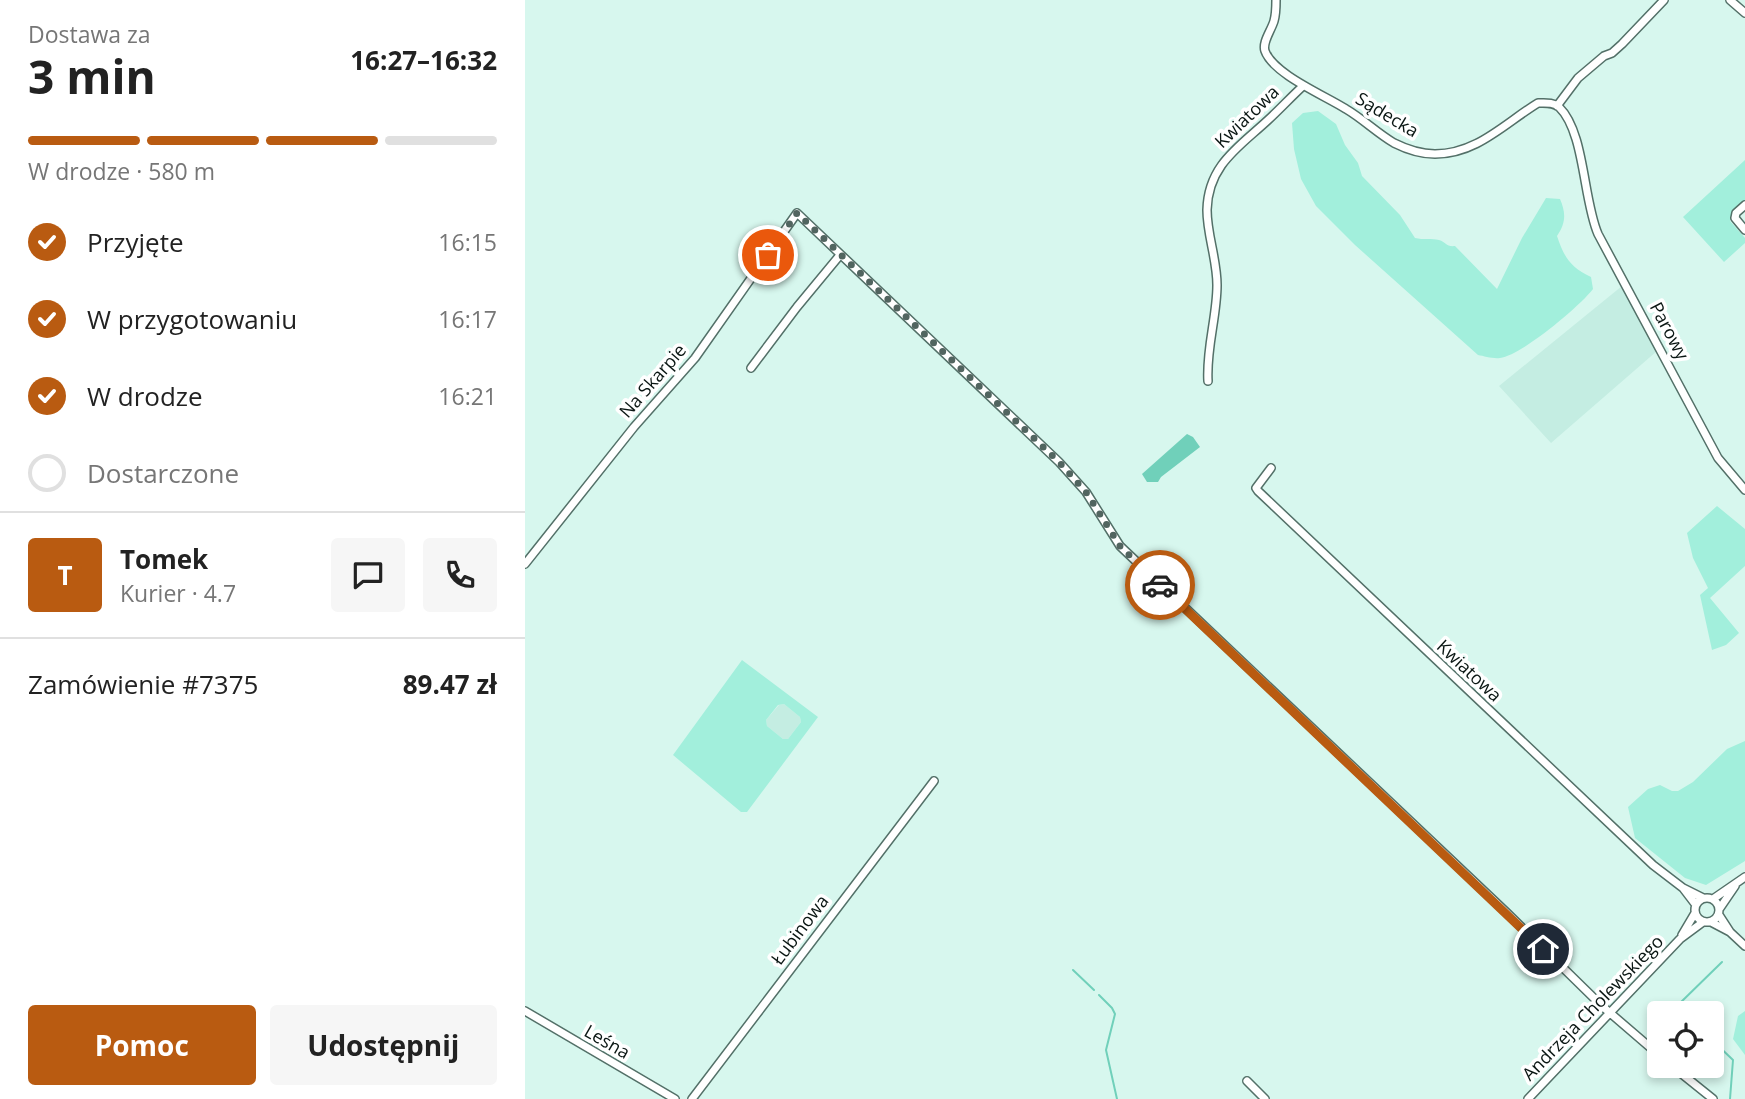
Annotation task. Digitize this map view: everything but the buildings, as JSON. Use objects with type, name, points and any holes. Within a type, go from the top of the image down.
[{"type":"street","name":"Sądecka","points":[[1276,0],[1274,21],[1264,45],[1266,54],[1303,86],[1347,109],[1395,143],[1416,151],[1434,154],[1464,150],[1486,141],[1538,103],[1548,102],[1557,106]]},
{"type":"street","points":[[1557,106],[1578,78],[1622,44],[1664,0]]},
{"type":"street","points":[[1730,0],[1745,13]]},
{"type":"street","name":"Kwiatowa","points":[[1208,381],[1209,344],[1217,288],[1207,213],[1208,197],[1220,166],[1231,152],[1303,86]]},
{"type":"street","name":"Parowy","points":[[1557,106],[1569,123],[1581,162],[1591,218],[1598,234],[1718,458],[1745,490]]},
{"type":"street","points":[[1745,205],[1736,213],[1735,218],[1745,230]]},
{"type":"street","name":"Na Skarpie","points":[[525,564],[634,427],[695,358],[797,213],[840,255]]},
{"type":"street","points":[[751,369],[840,255],[1059,462],[1086,492],[1120,546],[1610,1014],[1647,1045]]},
{"type":"street","name":"Kwiatowa","points":[[1271,468],[1256,488],[1258,491],[1653,865],[1683,888],[1707,922]]},
{"type":"street","name":"Łubinowa","points":[[692,1099],[934,780]]},
{"type":"street","points":[[1703,898],[1713,899],[1745,877]]},
{"type":"street","points":[[1719,911],[1736,885]]},
{"type":"street","name":"Kwiatowa","points":[[1683,888],[1690,889],[1703,898]]},
{"type":"street","name":"Andrzeja Cholewskiego","points":[[1680,939],[1703,898]]},
{"type":"street","points":[[1713,899],[1730,932],[1745,946]]},
{"type":"street","name":"Andrzeja Cholewskiego","points":[[1528,1099],[1680,939],[1719,911]]},
{"type":"street","points":[[1707,922],[1730,932]]},
{"type":"street","name":"Leśna","points":[[525,1011],[675,1099]]},
{"type":"street","points":[[1687,1078],[1713,1099]]},
{"type":"street","points":[[1247,1081],[1265,1099]]},
{"type":"shaded area","points":[[1318,111],[1336,124],[1345,145],[1358,163],[1362,176],[1400,215],[1415,238],[1436,239],[1455,246],[1497,289],[1522,238],[1546,198],[1560,199],[1564,218],[1557,236],[1565,256],[1591,277],[1593,289],[1563,318],[1510,355],[1492,358],[1478,355],[1355,245],[1316,206],[1301,179],[1294,149],[1292,123],[1303,113]]},
{"type":"shaded area","points":[[1745,160],[1745,201],[1732,213],[1730,221],[1745,238],[1745,243],[1724,262],[1683,217]]},
{"type":"shaded area","points":[[1622,286],[1657,351],[1551,443],[1499,386]]},
{"type":"shaded area","points":[[1187,434],[1193,437],[1200,447],[1158,482],[1147,482],[1142,474]]},
{"type":"shaded area","points":[[1717,506],[1745,529],[1745,566],[1710,598],[1739,633],[1726,645],[1712,650],[1700,595],[1708,588],[1693,558],[1687,533]]},
{"type":"shaded area","points":[[742,660],[818,717],[747,812],[741,812],[673,755]],"holes":[[[784,704],[800,717],[801,722],[788,739],[783,739],[767,726],[766,720],[778,705]]]},
{"type":"shaded area","points":[[784,704],[800,717],[801,722],[788,739],[783,739],[767,726],[766,720],[779,705]]},
{"type":"shaded area","points":[[1745,741],[1745,861],[1706,885],[1685,878],[1635,838],[1628,807],[1648,789],[1660,785],[1678,791],[1693,782],[1727,749]]},
{"type":"shaded area","points":[[1745,1011],[1745,1055],[1733,1039],[1738,1016]]},
{"type":"waterway","points":[[1682,1001],[1722,962]]},
{"type":"waterway","points":[[1073,970],[1094,990]]},
{"type":"waterway","points":[[1099,995],[1115,1014],[1106,1050],[1117,1099]]},
{"type":"waterway","points":[[1724,1051],[1733,1060],[1730,1099]]},
{"type":"way so far","points":[[768,255],[797,213],[1059,462],[1086,492],[1120,546],[1160,585]]},
{"type":"route","points":[[1160,585],[1543,949]]}]
